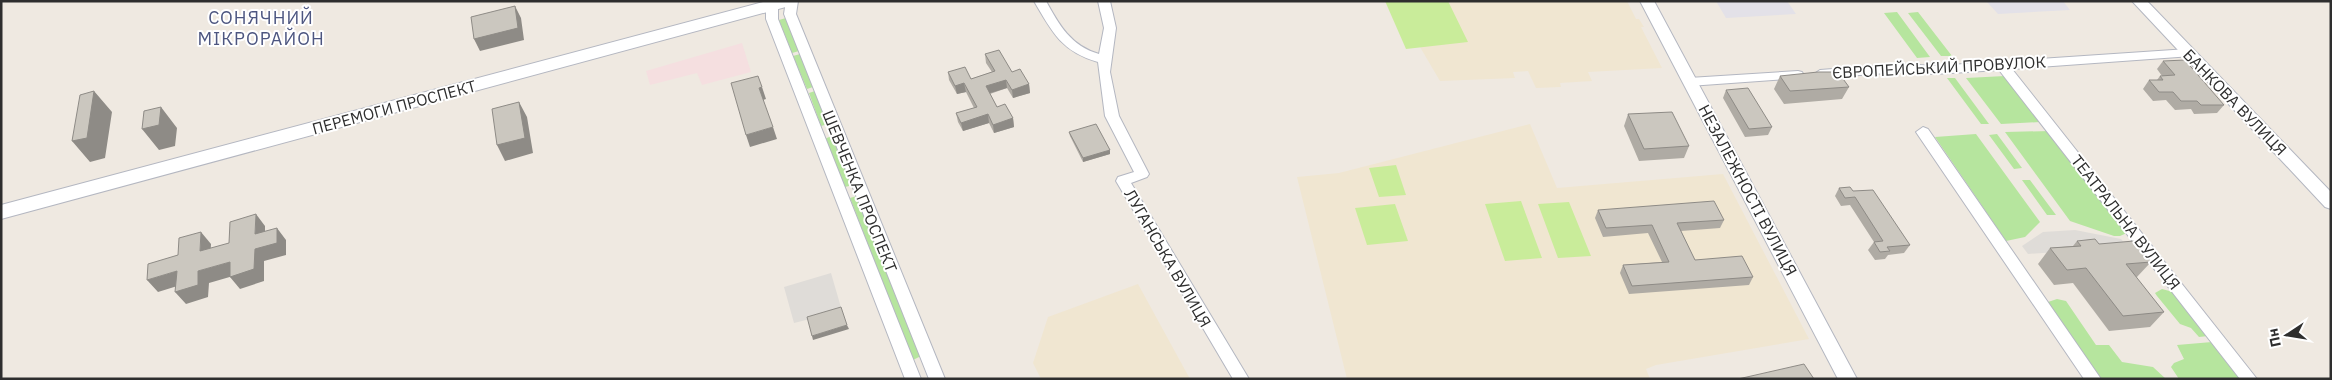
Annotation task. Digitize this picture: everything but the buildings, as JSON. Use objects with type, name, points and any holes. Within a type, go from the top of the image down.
[{"type":"main road","name":"ПЕРЕМОГИ ПРОСПЕКТ","points":[[1,212],[778,3]]},
{"type":"street","name":"ШЕВЧЕНКА ПРОСПЕКТ","points":[[792,1],[790,14],[937,379]]},
{"type":"street","points":[[1040,1],[1062,39],[1084,56],[1104,60]]},
{"type":"street","name":"ЛУГАНСЬКА ВУЛИЦЯ","points":[[1104,1],[1110,28],[1104,60],[1112,116],[1142,174],[1123,181],[1147,218],[1205,323],[1241,379]]},
{"type":"street","name":"НЕЗАЛЕЖНОСТІ ВУЛИЦЯ","points":[[1647,1],[1848,379]]},
{"type":"street","name":"БАНКОВА ВУЛИЦЯ","points":[[2139,1],[2331,203]]},
{"type":"street","name":"ШЕВЧЕНКА ПРОСПЕКТ","points":[[778,3],[772,19],[913,379]]},
{"type":"street","name":"ЄВРОПЕЙСЬКИЙ ПРОВУЛОК","points":[[1690,82],[1900,68],[1919,70],[2003,66],[2188,53]]},
{"type":"street","name":"ТЕАТРАЛЬНА ВУЛИЦЯ","points":[[2003,66],[2249,379]]},
{"type":"street","points":[[1923,132],[2092,379]]},
{"type":"shaded area","points":[[1393,1],[1627,1],[1636,19],[1639,19],[1644,27],[1641,27],[1662,68],[1588,72],[1592,81],[1560,83],[1561,87],[1536,88],[1528,71],[1513,72],[1515,78],[1440,81]]},
{"type":"shaded area","points":[[1716,1],[1787,1],[1796,14],[1726,18]]},
{"type":"shaded area","points":[[2063,1],[2070,10],[1998,14],[1987,2]]},
{"type":"shaded area","points":[[742,43],[751,72],[702,85],[697,73],[650,85],[646,71]]},
{"type":"shaded area","points":[[1530,124],[1557,188],[1723,174],[1809,339],[1656,365],[1646,369],[1650,379],[1347,379],[1297,177],[1339,173]]},
{"type":"shaded area","points":[[2075,230],[2121,239],[2128,247],[2028,254],[2022,246],[2043,232]]},
{"type":"shaded area","points":[[831,273],[842,311],[794,323],[784,287]]},
{"type":"shaded area","points":[[1138,284],[1190,379],[1041,379],[1033,363],[1048,317]]},
{"type":"green space","points":[[1385,1],[1448,1],[1468,42],[1406,49]]},
{"type":"green space","points":[[1897,12],[1930,57],[1917,58],[1884,13]]},
{"type":"green space","points":[[1918,12],[1952,56],[1941,56],[1908,13]]},
{"type":"green space","points":[[786,18],[799,51],[792,53],[779,20]]},
{"type":"green space","points":[[800,54],[813,87],[807,89],[793,56]]},
{"type":"green space","points":[[2005,76],[2040,122],[2001,124],[1966,78]]},
{"type":"green space","points":[[1947,78],[1955,78],[1989,124],[1981,124]]},
{"type":"green space","points":[[815,91],[828,124],[821,126],[809,93]]},
{"type":"green space","points":[[2050,131],[2129,232],[2120,236],[2114,236],[2070,221],[2005,132]]},
{"type":"green space","points":[[1976,134],[2040,222],[2025,237],[2006,241],[1935,137]]},
{"type":"green space","points":[[1997,134],[2022,168],[2014,169],[1989,135]]},
{"type":"green space","points":[[832,136],[853,185],[845,187],[824,139]]},
{"type":"green space","points":[[1396,165],[1406,195],[1379,197],[1369,168]]},
{"type":"green space","points":[[2022,180],[2030,180],[2056,215],[2047,215]]},
{"type":"green space","points":[[857,196],[921,356],[913,360],[850,198]]},
{"type":"green space","points":[[1521,201],[1542,258],[1505,261],[1485,204]]},
{"type":"green space","points":[[1569,202],[1591,256],[1558,258],[1538,204]]},
{"type":"green space","points":[[1395,204],[1408,241],[1367,245],[1355,208]]},
{"type":"green space","points":[[2162,289],[2173,292],[2208,336],[2199,337],[2191,328],[2180,324],[2155,293]]},
{"type":"green space","points":[[2057,299],[2066,301],[2096,345],[2109,345],[2122,362],[2153,367],[2166,379],[2100,379],[2048,302]]},
{"type":"green space","points":[[2212,342],[2240,379],[2179,379],[2171,367],[2174,363],[2184,359],[2177,345]]},
{"type":"district","name":"СОНЯЧНИЙ МІКРОРАЙОН","points":[[261,27]]}]
